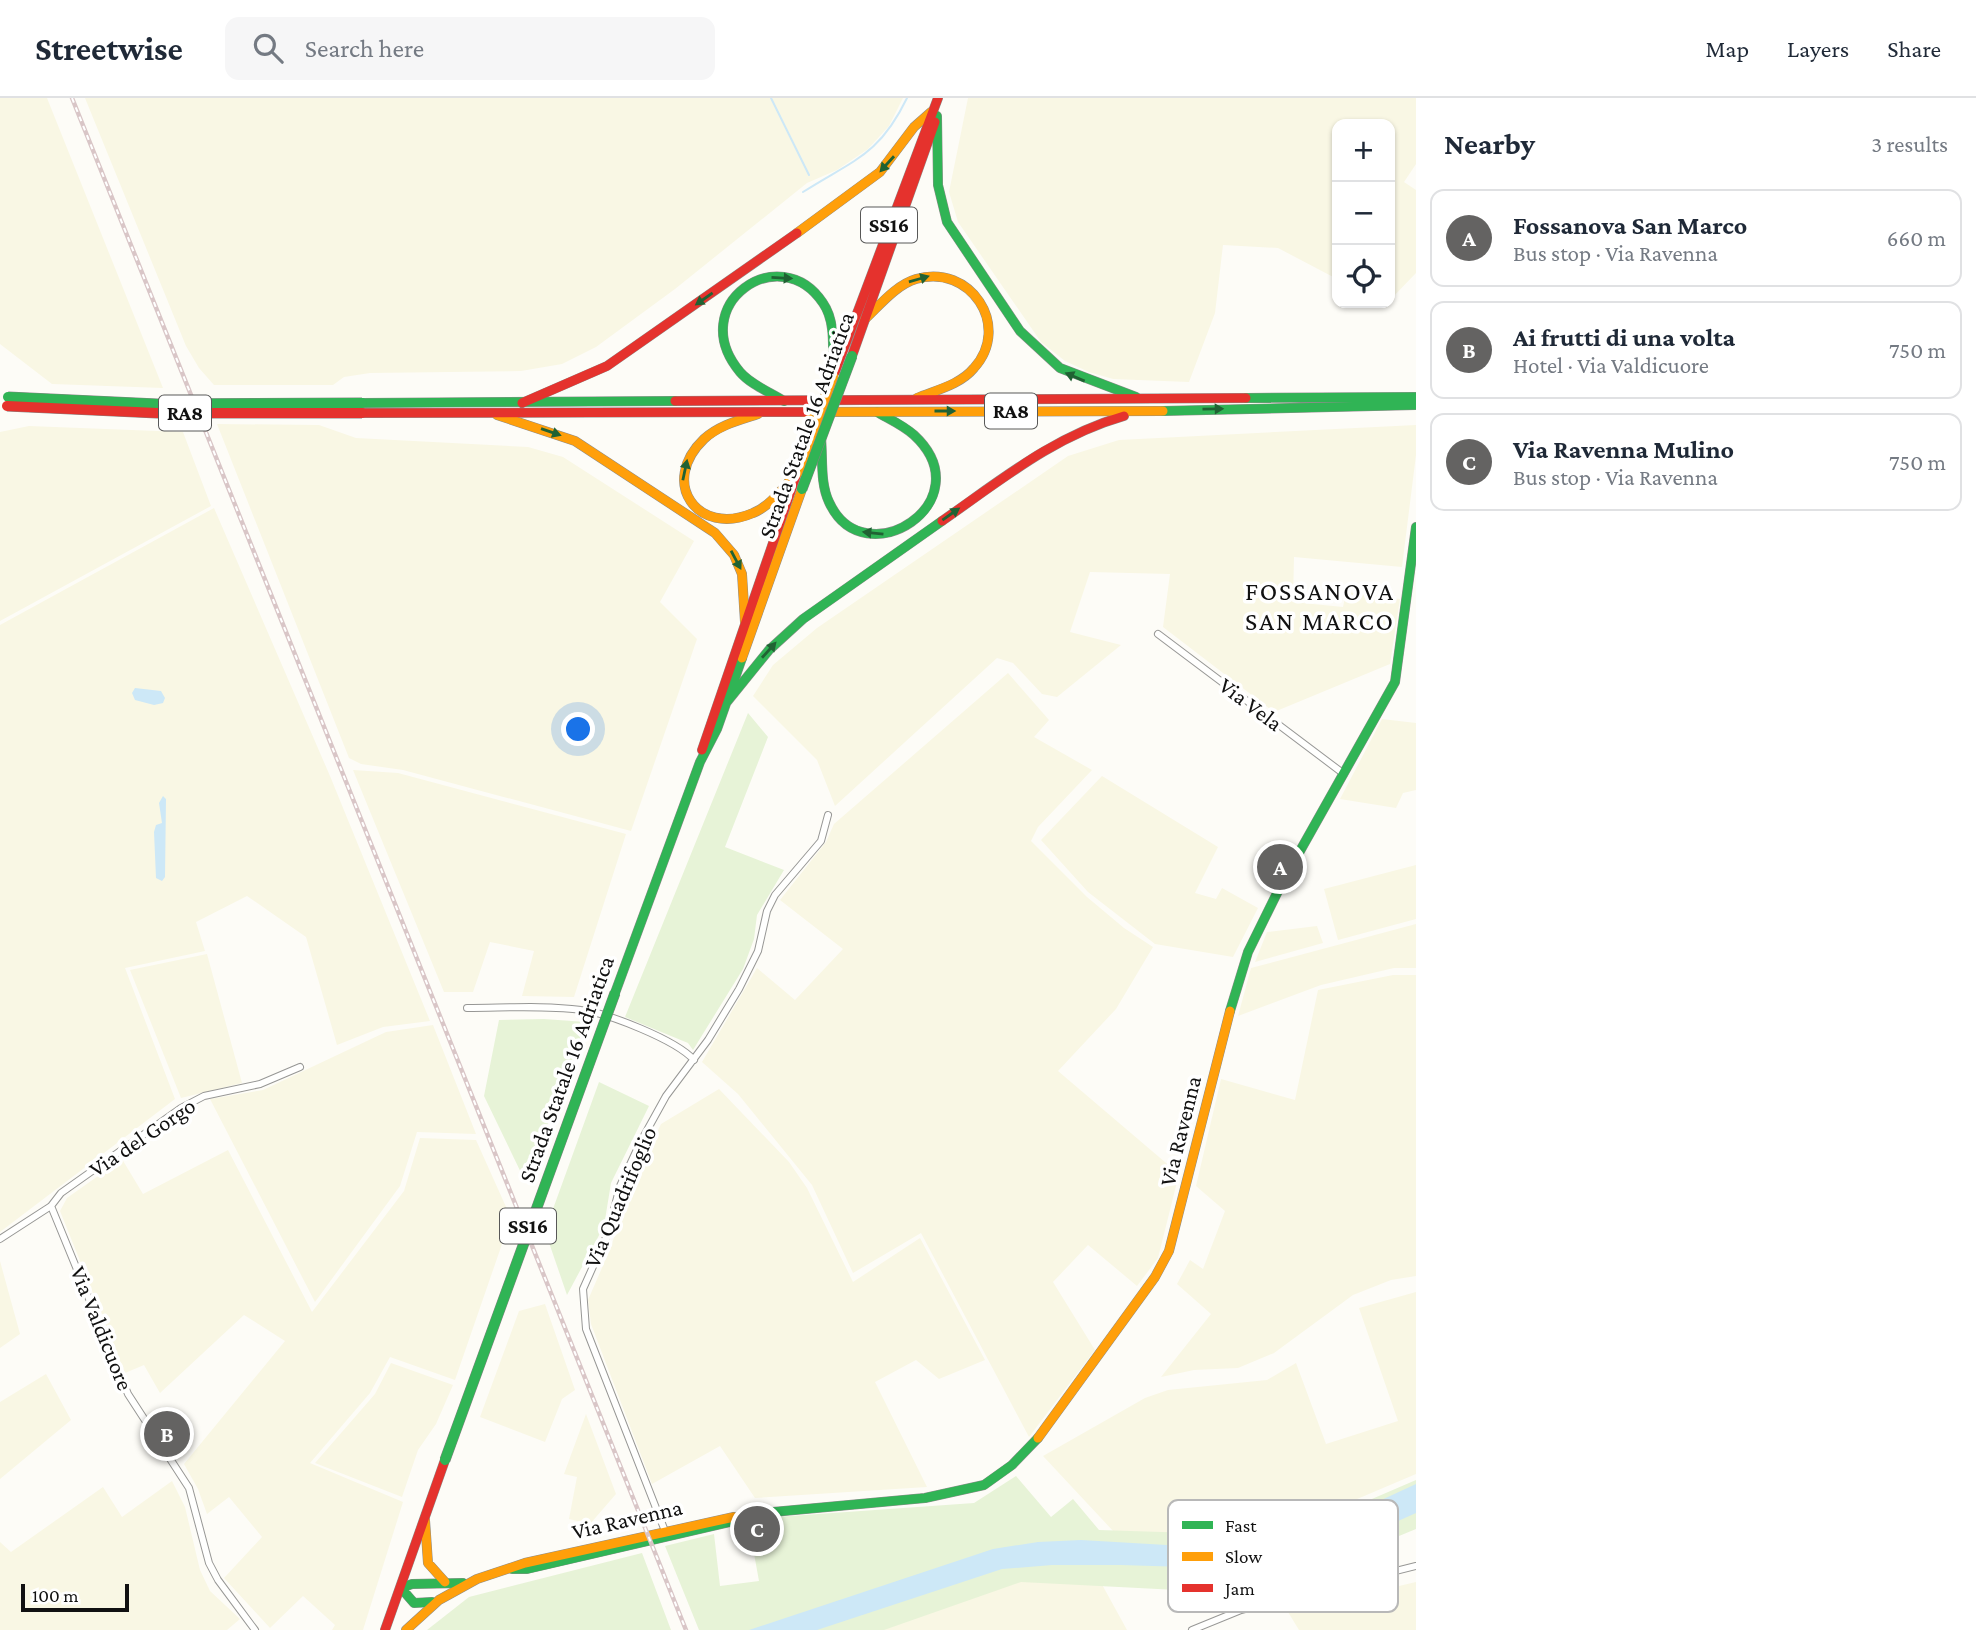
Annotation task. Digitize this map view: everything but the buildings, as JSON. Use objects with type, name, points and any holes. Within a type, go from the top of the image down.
[{"type":"main road","name":"Strada Statale 16 Adriatica","points":[[700,762],[708,726],[792,489],[821,438],[852,339],[940,98]]},
{"type":"main road","name":"Strada Statale 16 Adriatica","points":[[401,1588],[615,993],[700,762],[726,703],[797,473],[833,376],[865,318],[934,114]]},
{"type":"main road","points":[[522,403],[607,366],[802,231],[880,172],[914,127],[934,114],[938,184],[947,222],[1020,331],[1032,347],[1060,370],[1140,398]]},
{"type":"main road","points":[[865,318],[895,290],[914,280],[933,276],[949,277],[965,283],[978,295],[987,310],[990,342],[978,365],[950,386],[909,401]]},
{"type":"main road","points":[[784,401],[747,378],[729,356],[722,340],[721,323],[731,299],[743,287],[759,279],[795,279],[811,288],[823,302],[830,318],[833,376]]},
{"type":"main road","points":[[1399,402],[1416,397]]},
{"type":"main road","name":"RA8","points":[[362,408],[522,403],[1140,398],[1399,402]]},
{"type":"main road","name":"RA8","points":[[4,401],[486,412],[1145,411],[1399,402]]},
{"type":"main road","points":[[1399,402],[1416,405]]},
{"type":"main road","points":[[768,411],[731,423],[703,439],[687,460],[682,484],[687,499],[696,509],[723,520],[756,512],[792,489]]},
{"type":"main road","points":[[821,438],[825,491],[840,518],[867,533],[882,535],[897,531],[918,520],[929,509],[937,485],[928,452],[913,434],[877,411]]},
{"type":"main road","points":[[726,703],[769,650],[797,624],[1037,453],[1089,426],[1145,411]]},
{"type":"main road","points":[[486,412],[575,441],[715,533],[734,555],[743,574],[746,622]]},
{"type":"main road","name":"Via Ravenna","points":[[401,1588],[412,1584],[468,1582],[525,1563],[717,1519],[969,1490],[999,1476],[1034,1443],[1165,1258],[1175,1234],[1244,962],[1282,883],[1395,682],[1416,527]]},
{"type":"main road","name":"Via Ravenna","points":[[512,1569],[527,1569],[753,1516]]},
{"type":"main road","points":[[425,1519],[427,1563],[436,1576],[450,1583]]},
{"type":"main road","name":"Via Ravenna","points":[[406,1630],[439,1600],[468,1582]]},
{"type":"main road","points":[[401,1588],[411,1601],[419,1604],[439,1600]]},
{"type":"main road","name":"SS16","points":[[385,1630],[401,1588]]},
{"type":"street","name":"Via Vela","points":[[1158,634],[1344,775]]},
{"type":"street","name":"Via Quadrifoglio","points":[[665,1531],[586,1329],[582,1301],[587,1278],[608,1233],[621,1186],[640,1143],[666,1096],[694,1060],[751,968],[764,931],[767,911],[775,895],[821,841],[828,815]]},
{"type":"street","points":[[467,1008],[581,1010],[669,1041],[685,1049],[694,1060]]},
{"type":"street","name":"Via del Gorgo","points":[[0,1239],[51,1206],[61,1193],[181,1108],[204,1096],[260,1084],[300,1067]]},
{"type":"street","name":"Via Valdicuore","points":[[51,1206],[128,1394],[189,1488],[209,1563],[218,1580],[255,1630]]},
{"type":"street","points":[[1398,1571],[1416,1566]]},
{"type":"street","points":[[1192,1630],[1236,1612]]},
{"type":"shaded area","points":[[0,98],[47,98],[163,388],[52,384],[0,344]]},
{"type":"shaded area","points":[[85,98],[903,98],[889,126],[868,149],[837,170],[807,183],[675,289],[596,347],[562,364],[521,371],[370,373],[344,377],[333,385],[214,385],[199,368],[186,346]]},
{"type":"shaded area","points":[[968,98],[1416,98],[1416,164],[1404,182],[1416,190],[1416,273],[1395,295],[1395,119],[1332,119],[1332,276],[1278,248],[1223,245],[1215,313],[1189,382],[1113,379],[1065,361],[1041,342],[958,222],[949,192]]},
{"type":"shaded area","points":[[217,424],[319,425],[356,438],[528,447],[563,457],[694,541],[660,602],[697,639],[631,831],[403,770],[361,764],[349,758]]},
{"type":"shaded area","points":[[1416,425],[1416,455],[1402,567],[1294,557],[1293,602],[1343,607],[1346,592],[1400,599],[1390,664],[1274,712],[1163,627],[1170,574],[1090,572],[1070,632],[1121,645],[1057,697],[1042,694],[1013,663],[997,658],[835,806],[817,760],[753,696],[773,665],[817,628],[1068,456],[1119,440]]},
{"type":"shaded area","points":[[29,426],[183,432],[211,506],[0,621],[0,432]]},
{"type":"shaded area","points":[[214,508],[330,776],[430,1021],[383,1027],[337,1045],[306,937],[247,896],[196,922],[205,951],[125,968],[175,1099],[0,1232],[0,625]]},
{"type":"shaded area","points":[[1008,673],[1049,720],[1034,737],[1092,770],[1038,827],[1031,841],[1087,897],[1124,928],[1153,947],[1116,1009],[1058,1071],[1179,1174],[1158,1258],[1137,1286],[1088,1245],[1053,1282],[1095,1350],[1029,1437],[921,1233],[853,1273],[812,1185],[738,1094],[702,1062],[757,968],[795,1000],[843,949],[780,900],[826,842],[834,824]]},
{"type":"shaded area","points":[[1382,719],[1416,723],[1416,790],[1403,793],[1396,808],[1340,799]]},
{"type":"shaded area","points":[[353,770],[398,773],[626,834],[574,997],[522,996],[534,951],[490,942],[473,992],[444,992]]},
{"type":"shaded area","points":[[1102,776],[1218,847],[1195,893],[1216,899],[1222,888],[1258,908],[1233,957],[1155,944],[1088,892],[1041,840]]},
{"type":"shaded area","points":[[1416,865],[1416,919],[1338,940],[1324,889]]},
{"type":"shaded area","points":[[1416,924],[1416,968],[1394,968],[1321,985],[1238,1016],[1251,968]]},
{"type":"shaded area","points":[[1317,926],[1323,943],[1255,962],[1267,932]]},
{"type":"shaded area","points":[[207,954],[242,1083],[181,1098],[130,970]]},
{"type":"shaded area","points":[[1393,975],[1416,975],[1416,1276],[1391,1280],[1353,1295],[1274,1353],[1238,1368],[1194,1370],[1161,1377],[1211,1314],[1177,1284],[1190,1260],[1203,1269],[1225,1211],[1196,1186],[1221,1079],[1295,1100],[1318,990]]},
{"type":"shaded area","points":[[433,1025],[476,1134],[417,1132],[400,1186],[315,1302],[210,1099],[263,1090],[386,1032]]},
{"type":"shaded area","points":[[719,1089],[789,1162],[807,1188],[853,1282],[920,1238],[985,1360],[939,1379],[916,1360],[875,1382],[927,1487],[755,1498],[720,1446],[652,1484],[591,1324],[588,1300],[611,1247],[628,1192],[661,1124]]},
{"type":"shaded area","points":[[420,1138],[476,1140],[511,1218],[455,1380],[390,1357],[370,1393],[310,1463],[403,1502],[363,1630],[332,1630],[335,1625],[303,1596],[270,1628],[224,1578],[262,1537],[229,1497],[207,1514],[198,1489],[184,1464],[285,1341],[244,1315],[160,1393],[144,1365],[125,1373],[60,1211],[67,1198],[122,1159],[143,1194],[228,1150],[312,1312],[404,1191]]},
{"type":"shaded area","points":[[0,1261],[20,1334],[0,1348]]},
{"type":"shaded area","points":[[1416,1292],[1416,1474],[1355,1500],[1168,1500],[1168,1533],[1114,1532],[1043,1456],[1145,1398],[1168,1390],[1267,1380],[1296,1363],[1326,1444],[1398,1421],[1359,1308]]},
{"type":"shaded area","points":[[545,1304],[575,1390],[562,1399],[545,1442],[480,1417],[519,1311]]},
{"type":"shaded area","points":[[391,1363],[453,1385],[436,1424],[418,1450],[402,1497],[315,1463],[375,1394]]},
{"type":"shaded area","points":[[46,1374],[71,1420],[0,1479],[0,1402]]},
{"type":"shaded area","points":[[586,1414],[616,1494],[590,1524],[569,1519],[577,1477],[564,1474]]},
{"type":"shaded area","points":[[172,1481],[185,1507],[200,1570],[210,1591],[240,1619],[227,1630],[0,1630],[0,1542],[11,1552],[103,1487],[122,1517]]},
{"type":"shaded area","points":[[1036,1578],[1099,1579],[1127,1630],[859,1630],[980,1589]]},
{"type":"shaded area","points":[[1416,1582],[1416,1630],[1299,1630],[1288,1612],[1398,1612],[1398,1586]]},
{"type":"green space","points":[[748,713],[768,737],[725,847],[784,870],[757,915],[754,939],[743,969],[693,1050],[688,1043],[625,1017]]},
{"type":"green space","points":[[499,1020],[586,1022],[526,1183],[484,1096]]},
{"type":"green space","points":[[599,1082],[649,1106],[611,1183],[604,1226],[567,1295],[545,1231]]},
{"type":"green space","points":[[1016,1476],[1051,1517],[1073,1499],[1099,1530],[1168,1532],[1168,1590],[1021,1582],[884,1630],[699,1630],[665,1546],[714,1534],[720,1586],[759,1581],[749,1526],[776,1517],[974,1503]]},
{"type":"green space","points":[[1416,1480],[1416,1529],[1398,1536],[1398,1500],[1370,1500]]},
{"type":"green space","points":[[642,1553],[671,1630],[427,1630],[469,1597]]},
{"type":"water","points":[[135,688],[161,691],[165,698],[163,703],[154,705],[135,700],[132,693]]},
{"type":"water","points":[[163,796],[166,799],[165,877],[162,881],[156,878],[154,832],[156,825],[162,823],[159,803]]},
{"type":"water","points":[[1416,1484],[1416,1513],[1398,1521],[1398,1500],[1381,1500]]},
{"type":"water","points":[[1081,1540],[1168,1545],[1168,1566],[1052,1565],[1002,1569],[817,1630],[749,1630],[993,1549],[1038,1542]]},
{"type":"waterway","points":[[771,98],[809,175]]},
{"type":"waterway","points":[[803,192],[875,145],[897,117],[907,98]]},
{"type":"railway","points":[[72,98],[686,1630]]},
{"type":"traffic: fast","points":[[937,116],[938,185],[947,222],[1020,331],[1060,368],[1136,397]]},
{"type":"traffic: fast","points":[[784,401],[744,377],[726,347],[723,324],[730,304],[744,288],[763,279],[784,277],[805,285],[823,303],[830,320],[833,376]]},
{"type":"traffic: fast","points":[[802,489],[852,356]]},
{"type":"traffic: fast","points":[[8,397],[157,404],[362,403]]},
{"type":"traffic: fast","points":[[1246,398],[1416,397]]},
{"type":"traffic: fast","points":[[362,403],[675,401]]},
{"type":"traffic: fast","points":[[1163,411],[1416,405]]},
{"type":"traffic: fast","points":[[821,438],[823,479],[829,502],[846,524],[867,533],[890,532],[911,522],[928,506],[936,484],[932,460],[914,435],[877,412]]},
{"type":"traffic: fast","points":[[726,703],[769,650],[803,619],[942,521]]},
{"type":"traffic: fast","points":[[1230,1011],[1248,952],[1282,883],[1395,682],[1416,527]]},
{"type":"traffic: fast","points":[[615,993],[700,762],[717,729],[742,658]]},
{"type":"traffic: fast","points":[[445,1460],[615,993]]},
{"type":"traffic: fast","points":[[512,1569],[527,1569],[773,1512],[925,1498],[984,1485],[1012,1465],[1038,1438]]},
{"type":"traffic: fast","points":[[432,1602],[414,1603],[401,1588],[412,1584],[463,1583]]},
{"type":"traffic: slow","points":[[797,233],[880,172],[914,127],[931,112]]},
{"type":"traffic: slow","points":[[865,319],[895,291],[916,279],[936,277],[953,280],[968,289],[980,302],[987,317],[989,334],[985,351],[974,368],[955,383],[917,398]]},
{"type":"traffic: slow","points":[[797,473],[833,376]]},
{"type":"traffic: slow","points":[[804,412],[1163,411]]},
{"type":"traffic: slow","points":[[758,414],[716,430],[704,439],[691,456],[685,472],[685,488],[691,501],[701,511],[715,518],[733,518],[753,513],[766,506],[797,473]]},
{"type":"traffic: slow","points":[[497,415],[575,441],[715,533],[734,555],[742,574],[745,622]]},
{"type":"traffic: slow","points":[[742,658],[802,489]]},
{"type":"traffic: slow","points":[[1038,1438],[1155,1277],[1169,1251],[1230,1011]]},
{"type":"traffic: slow","points":[[406,1630],[439,1600],[477,1579],[525,1563],[734,1517]]},
{"type":"traffic: slow","points":[[425,1520],[428,1563],[445,1582]]},
{"type":"traffic: jam","points":[[835,372],[938,98]]},
{"type":"traffic: jam","points":[[852,356],[935,122]]},
{"type":"traffic: jam","points":[[522,403],[607,366],[797,233]]},
{"type":"traffic: jam","points":[[675,401],[1246,398]]},
{"type":"traffic: jam","points":[[7,406],[157,413],[362,413]]},
{"type":"traffic: jam","points":[[362,413],[804,412]]},
{"type":"traffic: jam","points":[[942,521],[1051,447],[1124,416]]},
{"type":"traffic: jam","points":[[702,750],[797,473]]},
{"type":"traffic: jam","points":[[385,1630],[445,1460]]},
{"type":"place","name":"Fossanova San Marco","points":[[1280,867]]},
{"type":"place","name":"Ai frutti di una volta","points":[[167,1434]]},
{"type":"place","name":"Via Ravenna Mulino","points":[[757,1529]]},
{"type":"district","name":"FOSSANOVA SAN MARCO","points":[[1320,606]]}]
